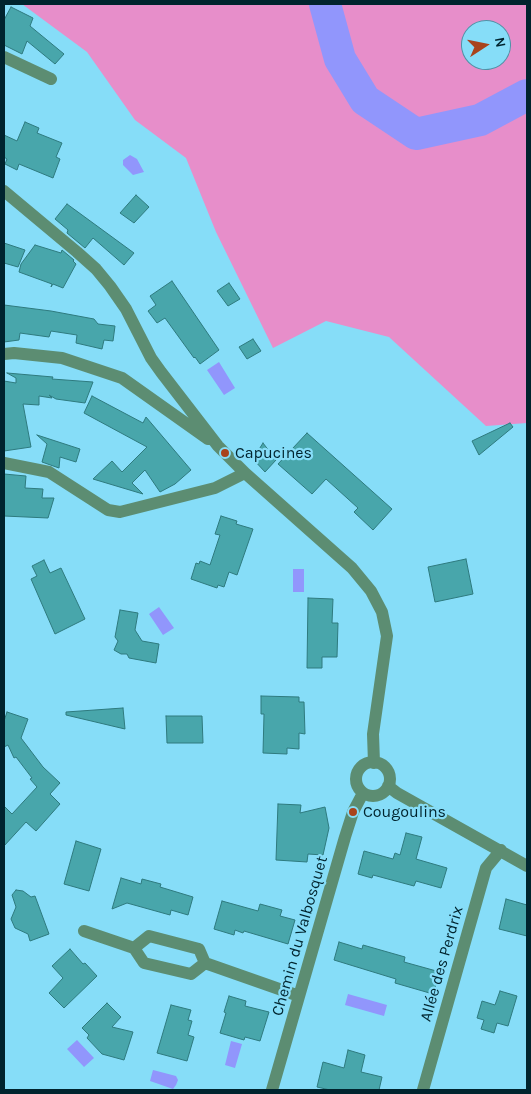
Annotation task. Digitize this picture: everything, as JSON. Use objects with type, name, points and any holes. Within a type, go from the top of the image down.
[{"type":"street","points":[[4,57],[51,78]]},
{"type":"street","points":[[4,191],[77,252],[110,286],[126,309],[151,358],[218,446],[245,473],[352,568],[371,591],[382,612],[387,636],[373,734],[374,763]]},
{"type":"street","points":[[4,354],[14,352],[62,358],[122,378],[218,446]]},
{"type":"street","points":[[177,417],[188,407]]},
{"type":"street","points":[[4,463],[49,472],[108,510],[120,512],[215,488],[245,473]]},
{"type":"street","points":[[379,764],[387,771],[388,786],[385,791],[374,796],[364,793],[357,785],[357,774],[363,765],[379,764]]},
{"type":"street","points":[[388,786],[397,793],[527,866]]},
{"type":"street","name":"Chemin du Valbosquet","points":[[272,1090],[345,837],[353,812],[364,793]]},
{"type":"street","name":"Allée des Perdrix","points":[[423,1090],[486,868],[501,850]]},
{"type":"street","points":[[84,931],[134,948],[144,963],[192,974],[205,963]]},
{"type":"street","points":[[134,948],[149,936],[199,949],[205,963],[299,996]]},
{"type":"shaded area","points":[[22,4],[527,4],[527,423],[486,426],[389,337],[326,321],[273,348],[216,232],[186,158],[135,120],[87,52]]},
{"type":"water","points":[[130,155],[137,159],[144,172],[133,175],[123,165],[123,160]]},
{"type":"water","points":[[219,362],[235,388],[224,395],[207,370]]},
{"type":"water","points":[[293,569],[304,569],[304,592],[293,592]]},
{"type":"water","points":[[159,607],[174,628],[163,635],[149,614]]},
{"type":"water","points":[[348,994],[387,1005],[384,1016],[345,1005]]},
{"type":"water","points":[[77,1040],[94,1058],[84,1067],[67,1049]]},
{"type":"water","points":[[231,1041],[242,1044],[235,1068],[225,1065]]},
{"type":"water","points":[[153,1070],[176,1076],[178,1080],[173,1089],[150,1081]]},
{"type":"building","points":[[11,7],[33,18],[30,26],[64,54],[55,64],[27,41],[22,54],[4,45],[4,20]]},
{"type":"building","points":[[25,122],[39,128],[37,133],[62,143],[56,157],[60,159],[53,178],[19,164],[17,170],[5,164],[7,159],[4,157],[4,135],[17,141]]},
{"type":"building","points":[[136,195],[149,207],[134,223],[120,213]]},
{"type":"building","points":[[67,204],[134,253],[124,265],[93,238],[85,248],[67,233],[68,230],[55,219]]},
{"type":"building","points":[[4,243],[25,250],[18,267],[4,263]]},
{"type":"building","points":[[35,245],[61,253],[62,250],[74,260],[76,264],[63,288],[53,284],[51,287],[52,284],[19,272],[21,264]]},
{"type":"building","points":[[172,281],[219,350],[200,364],[165,318],[157,323],[148,311],[156,305],[150,296]]},
{"type":"building","points":[[229,283],[240,299],[228,306],[217,291]]},
{"type":"building","points":[[4,305],[94,319],[98,324],[115,326],[113,341],[104,340],[102,349],[76,343],[77,335],[51,331],[49,337],[20,333],[19,340],[4,342]]},
{"type":"building","points":[[253,339],[261,351],[247,359],[239,347]]},
{"type":"building","points":[[7,373],[93,382],[85,403],[56,399],[49,395],[52,398],[39,396],[39,405],[23,404],[31,447],[4,451],[4,381],[16,383],[16,378]]},
{"type":"building","points":[[92,396],[143,423],[146,417],[191,470],[175,484],[160,492],[145,470],[132,483],[143,494],[93,479],[112,461],[122,472],[147,447],[84,413]]},
{"type":"building","points":[[510,423],[513,427],[479,455],[472,441]]},
{"type":"building","points":[[307,433],[392,509],[373,530],[354,512],[358,508],[326,479],[312,494],[278,464]]},
{"type":"building","points":[[37,435],[80,449],[76,462],[60,457],[59,468],[42,462],[47,444]]},
{"type":"building","points":[[263,443],[276,460],[265,472],[253,459]]},
{"type":"building","points":[[4,474],[26,476],[25,488],[43,489],[42,498],[54,498],[48,518],[4,516]]},
{"type":"building","points":[[221,516],[237,521],[236,524],[253,529],[237,575],[229,572],[224,587],[218,585],[217,588],[191,579],[196,563],[199,564],[200,561],[210,565],[220,535],[215,534]]},
{"type":"building","points":[[466,559],[473,594],[435,602],[428,567]]},
{"type":"building","points":[[44,560],[50,573],[61,568],[85,619],[55,634],[31,579],[37,576],[32,566]]},
{"type":"building","points":[[308,598],[333,599],[332,623],[338,623],[337,657],[322,657],[322,668],[307,668]]},
{"type":"building","points":[[120,610],[138,613],[135,630],[142,641],[159,644],[156,663],[129,658],[127,654],[121,654],[114,650],[118,641],[115,637]]},
{"type":"building","points":[[261,696],[299,697],[299,702],[304,702],[305,734],[299,733],[299,749],[287,748],[287,754],[263,753],[264,714],[261,714]]},
{"type":"building","points":[[123,708],[125,729],[66,715],[66,712]]},
{"type":"building","points":[[7,712],[28,719],[21,738],[43,767],[60,783],[50,794],[60,804],[36,831],[26,822],[4,846],[4,806],[12,814],[37,787],[16,757],[14,758],[8,745],[4,747],[4,721]]},
{"type":"building","points":[[166,716],[202,716],[203,743],[167,743]]},
{"type":"building","points":[[278,804],[301,805],[300,813],[325,807],[329,828],[323,855],[308,854],[307,862],[276,860]]},
{"type":"building","points":[[406,833],[422,837],[416,859],[447,868],[441,888],[416,881],[414,886],[373,875],[372,878],[358,874],[364,851],[393,859],[395,853],[400,855]]},
{"type":"building","points":[[76,841],[101,849],[89,891],[64,884]]},
{"type":"building","points":[[121,878],[141,884],[142,879],[161,884],[160,887],[193,897],[188,915],[171,910],[170,915],[127,903],[112,909]]},
{"type":"building","points":[[16,890],[23,891],[31,897],[35,896],[49,934],[30,941],[28,934],[15,928],[11,919],[16,907],[12,895]]},
{"type":"building","points":[[506,899],[527,905],[527,936],[499,929]]},
{"type":"building","points":[[222,901],[258,911],[260,904],[282,910],[280,916],[295,920],[288,944],[244,931],[243,933],[235,930],[234,935],[214,929]]},
{"type":"building","points":[[339,942],[362,949],[363,945],[405,957],[404,962],[440,972],[433,994],[395,983],[396,979],[334,960]]},
{"type":"building","points":[[70,949],[97,976],[64,1008],[49,993],[63,978],[52,966]]},
{"type":"building","points":[[500,991],[517,996],[508,1026],[497,1023],[494,1033],[481,1029],[484,1020],[477,1018],[482,1001],[495,1005]]},
{"type":"building","points":[[229,996],[246,1001],[245,1006],[269,1012],[260,1041],[245,1037],[244,1040],[220,1033]]},
{"type":"building","points":[[107,1003],[121,1017],[112,1027],[133,1032],[124,1060],[102,1054],[87,1038],[89,1035],[82,1028]]},
{"type":"building","points":[[171,1005],[191,1010],[188,1020],[192,1021],[188,1035],[194,1037],[187,1061],[157,1053]]},
{"type":"building","points":[[348,1050],[365,1055],[361,1072],[382,1077],[379,1090],[330,1090],[317,1087],[323,1062],[344,1068]]},
{"type":"waterway","points":[[325,4],[340,59],[365,100],[416,134],[480,120],[527,95]]},
{"type":"place","name":"Capucines","points":[[225,453]]},
{"type":"place","name":"Cougoulins","points":[[353,812]]}]
